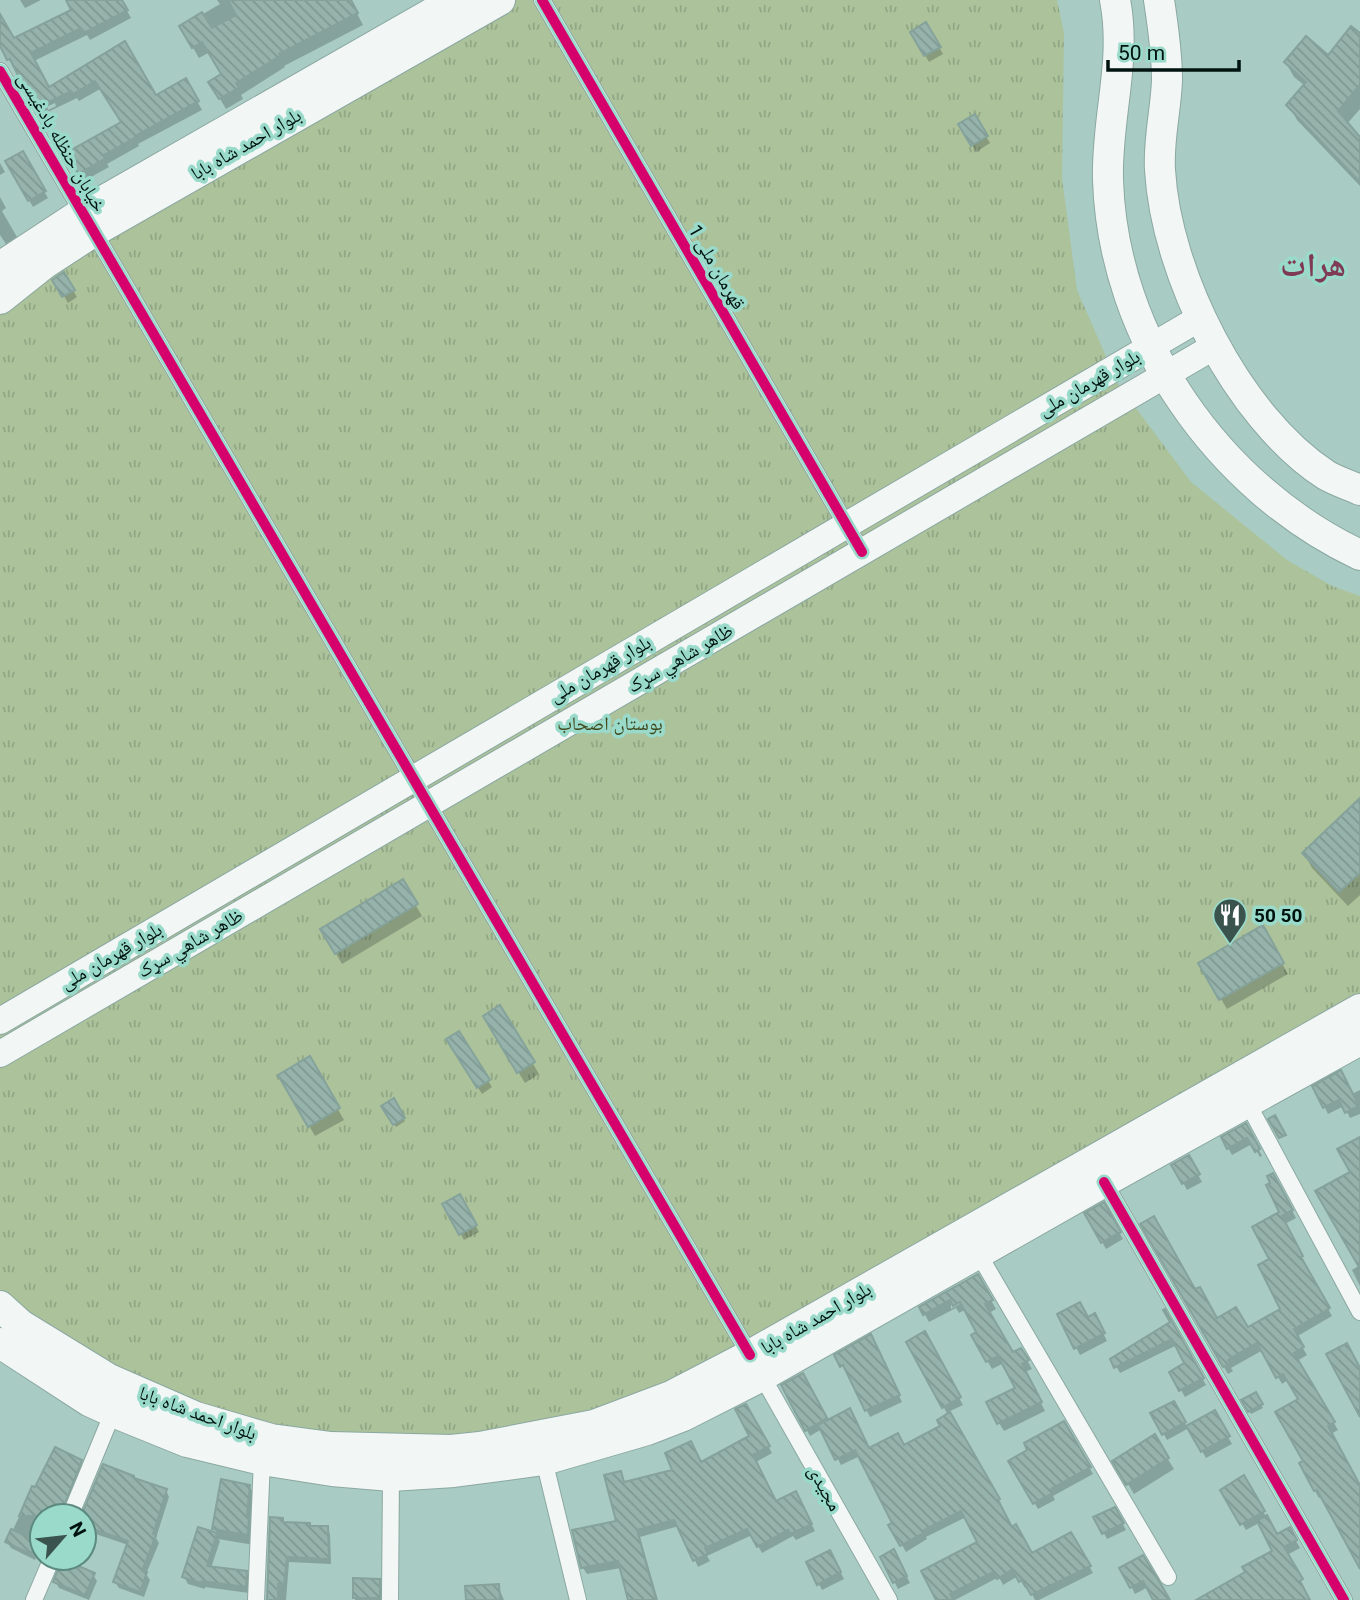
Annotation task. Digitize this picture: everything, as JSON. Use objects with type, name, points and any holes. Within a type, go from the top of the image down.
[{"type":"highway","name":"بلوار احمد شاه بابا","points":[[0,299],[44,264],[87,222],[455,0]]},
{"type":"highway","name":"بلوار احمد شاه بابا","points":[[0,267],[500,0]]},
{"type":"highway","points":[[1115,0],[1120,22],[1121,51],[1110,127],[1108,178],[1111,228],[1121,273],[1136,317],[1199,425],[1236,468],[1282,508],[1327,539],[1360,555]]},
{"type":"highway","points":[[1159,0],[1165,38],[1167,81],[1161,129],[1161,180],[1170,236],[1183,280],[1215,346],[1252,402],[1285,442],[1326,475],[1360,490]]},
{"type":"highway","name":"بلوار احمد شاه بابا","points":[[0,1343],[89,1401],[113,1412],[187,1442],[262,1460],[332,1471],[390,1476],[454,1472],[544,1460],[647,1430],[683,1416],[756,1366],[1360,1009]]},
{"type":"highway","name":"بلوار احمد شاه بابا","points":[[0,1306],[21,1325],[109,1379],[196,1417],[271,1439],[331,1447],[461,1449],[594,1425],[756,1366],[978,1253],[1360,1040]]},
{"type":"main road","name":"بلوار قهرمان ملی","points":[[0,1021],[1200,318]]},
{"type":"main road","name":"ظاهر شاهي سړک","points":[[0,1054],[1215,346]]},
{"type":"street","name":"قهرمان ملی 1","points":[[542,0],[862,552]]},
{"type":"street","name":"خیابان حنظله بادغیسی","points":[[0,71],[428,805]]},
{"type":"street","name":"مجیدی","points":[[428,805],[756,1366],[888,1600]]},
{"type":"street","points":[[1247,1102],[1360,1312]]},
{"type":"street","points":[[1104,1182],[1344,1600]]},
{"type":"street","points":[[978,1253],[1168,1577]]},
{"type":"street","points":[[76,1502],[113,1412]]},
{"type":"street","points":[[256,1600],[262,1460]]},
{"type":"street","points":[[544,1460],[578,1600]]},
{"type":"street","points":[[390,1476],[390,1600]]},
{"type":"street","points":[[34,1600],[46,1572]]},
{"type":"green space","name":"بوستان اصحاب","points":[[509,0],[1057,0],[1064,33],[1062,178],[1077,290],[1118,384],[1191,482],[1287,560],[1332,586],[1360,596],[1360,997],[719,1364],[520,1436],[316,1440],[161,1395],[30,1320],[0,1292],[0,308],[8,300]]},
{"type":"building","points":[[66,0],[122,0],[128,10],[84,33],[81,28],[31,53],[49,87],[125,41],[156,95],[186,78],[199,101],[135,136],[104,155],[106,158],[78,174],[66,153],[121,122],[95,81],[73,94],[71,91],[45,104],[47,109],[37,114],[10,59],[7,60],[0,46],[0,14],[14,38],[71,10]]},
{"type":"building","points":[[228,0],[351,0],[358,13],[279,54],[280,56],[236,83],[239,88],[219,99],[208,82],[221,74],[202,42],[192,48],[179,26],[202,12],[212,28],[236,15]]},
{"type":"building","points":[[926,22],[941,47],[924,56],[910,32]]},
{"type":"building","points":[[1351,26],[1360,33],[1360,85],[1338,111],[1360,137],[1360,182],[1286,105],[1306,82],[1284,62],[1306,36],[1328,55]]},
{"type":"building","points":[[975,114],[988,136],[971,146],[958,124]]},
{"type":"building","points":[[23,151],[46,191],[28,201],[5,161]]},
{"type":"building","points":[[64,272],[75,290],[62,297],[52,280]]},
{"type":"building","points":[[1360,798],[1360,873],[1339,892],[1302,853]]},
{"type":"building","points":[[403,879],[418,904],[335,954],[320,929]]},
{"type":"building","points":[[1263,925],[1284,963],[1219,1000],[1198,963]]},
{"type":"building","points":[[500,1005],[535,1062],[517,1073],[483,1016]]},
{"type":"building","points":[[459,1031],[490,1080],[477,1088],[446,1039]]},
{"type":"building","points":[[310,1056],[340,1108],[308,1127],[278,1075]]},
{"type":"building","points":[[1341,1070],[1359,1106],[1345,1113],[1339,1100],[1323,1108],[1312,1086]]},
{"type":"building","points":[[394,1098],[405,1118],[393,1125],[381,1106]]},
{"type":"building","points":[[1275,1115],[1286,1135],[1279,1138],[1268,1119]]},
{"type":"building","points":[[1246,1123],[1260,1149],[1255,1152],[1247,1138],[1227,1149],[1221,1137]]},
{"type":"building","points":[[1360,1137],[1360,1269],[1315,1191],[1350,1172],[1337,1149]]},
{"type":"building","points":[[1189,1155],[1200,1174],[1182,1184],[1171,1165]]},
{"type":"building","points":[[1273,1173],[1293,1210],[1282,1216],[1303,1256],[1301,1257],[1330,1308],[1294,1329],[1304,1347],[1294,1353],[1335,1422],[1328,1426],[1360,1485],[1360,1569],[1317,1490],[1314,1491],[1299,1463],[1303,1461],[1275,1412],[1298,1399],[1283,1374],[1276,1378],[1257,1343],[1228,1360],[1230,1363],[1223,1367],[1140,1224],[1154,1216],[1195,1289],[1200,1287],[1217,1318],[1236,1307],[1248,1327],[1280,1309],[1258,1265],[1269,1259],[1252,1227],[1279,1212],[1266,1185],[1270,1183],[1267,1176]]},
{"type":"building","points":[[460,1194],[477,1225],[459,1235],[442,1204]]},
{"type":"building","points":[[1104,1202],[1121,1232],[1101,1243],[1084,1213]]},
{"type":"building","points":[[978,1274],[993,1300],[985,1304],[1013,1352],[1021,1348],[1029,1360],[1022,1364],[1042,1402],[997,1424],[986,1402],[1015,1388],[998,1356],[986,1362],[971,1335],[976,1332],[960,1302],[953,1306],[950,1300],[923,1315],[919,1307]]},
{"type":"building","points":[[1080,1302],[1088,1317],[1095,1313],[1105,1333],[1074,1349],[1057,1314]]},
{"type":"building","points":[[1165,1309],[1204,1378],[1179,1391],[1169,1372],[1184,1363],[1172,1339],[1114,1368],[1110,1359],[1170,1322],[1163,1310]]},
{"type":"building","points":[[925,1331],[961,1397],[942,1408],[906,1342]]},
{"type":"building","points":[[871,1334],[900,1395],[865,1411],[843,1365],[840,1367],[834,1355]]},
{"type":"building","points":[[1347,1343],[1360,1368],[1360,1417],[1326,1354]]},
{"type":"building","points":[[803,1373],[827,1418],[805,1431],[781,1385]]},
{"type":"building","points":[[1256,1392],[1263,1404],[1248,1412],[1241,1400]]},
{"type":"building","points":[[1174,1401],[1186,1422],[1162,1435],[1150,1413]]},
{"type":"building","points":[[746,1404],[770,1446],[753,1455],[776,1501],[796,1491],[812,1524],[790,1534],[788,1530],[757,1547],[747,1529],[705,1548],[708,1554],[693,1561],[674,1520],[637,1530],[656,1600],[628,1600],[618,1561],[581,1568],[572,1530],[616,1521],[604,1475],[621,1471],[624,1482],[672,1470],[665,1453],[691,1441],[701,1462],[749,1436],[735,1409]]},
{"type":"building","points":[[850,1408],[869,1448],[898,1433],[904,1445],[940,1426],[937,1420],[950,1412],[1000,1499],[998,1500],[1012,1527],[1016,1524],[1032,1553],[1071,1532],[1091,1566],[1031,1595],[1012,1570],[997,1579],[993,1572],[950,1594],[953,1600],[936,1600],[921,1571],[977,1542],[961,1511],[900,1546],[888,1525],[892,1523],[855,1450],[835,1460],[818,1425]]},
{"type":"building","points":[[1215,1410],[1230,1436],[1201,1452],[1186,1426]]},
{"type":"building","points":[[1064,1421],[1091,1467],[1051,1489],[1053,1493],[1033,1504],[1008,1461],[1027,1450],[1024,1443]]},
{"type":"building","points":[[1155,1434],[1169,1458],[1126,1485],[1112,1461]]},
{"type":"building","points":[[55,1447],[82,1460],[66,1502],[28,1502],[28,1516],[19,1516],[32,1486],[35,1487]]},
{"type":"building","points":[[103,1464],[167,1489],[153,1534],[156,1535],[142,1571],[147,1572],[140,1592],[113,1582],[128,1541],[98,1531],[98,1502],[87,1502]]},
{"type":"building","points":[[1244,1475],[1265,1511],[1240,1525],[1220,1490]]},
{"type":"building","points":[[221,1479],[250,1485],[248,1535],[212,1529]]},
{"type":"building","points":[[1115,1507],[1124,1523],[1102,1534],[1093,1517]]},
{"type":"building","points":[[1267,1515],[1277,1534],[1290,1527],[1297,1540],[1284,1547],[1303,1579],[1300,1581],[1310,1600],[1196,1600],[1245,1572],[1242,1567],[1272,1551],[1257,1521]]},
{"type":"building","points":[[270,1517],[283,1518],[283,1522],[328,1526],[329,1559],[287,1557],[284,1584],[278,1584],[278,1600],[267,1600]]},
{"type":"building","points":[[198,1527],[217,1533],[207,1566],[247,1571],[246,1587],[201,1583],[182,1577]]},
{"type":"building","points":[[11,1529],[28,1537],[28,1553],[5,1542]]},
{"type":"building","points":[[894,1549],[907,1576],[893,1583],[880,1557]]},
{"type":"building","points":[[830,1550],[841,1572],[817,1585],[806,1562]]},
{"type":"building","points":[[1143,1555],[1170,1600],[1153,1600],[1143,1581],[1130,1588],[1119,1568]]},
{"type":"building","points":[[57,1572],[95,1573],[85,1595],[53,1582]]},
{"type":"building","points":[[353,1578],[380,1579],[380,1598],[353,1598]]},
{"type":"building","points":[[499,1584],[500,1600],[466,1600],[465,1586]]},
{"type":"cycle path","points":[[542,0],[862,552]]},
{"type":"cycle path","points":[[0,71],[750,1355]]},
{"type":"cycle path","points":[[1104,1182],[1344,1600]]},
{"type":"place","name":"50 50","points":[[1230,945]]},
{"type":"district","name":"هرات","points":[[1313,264]]}]
